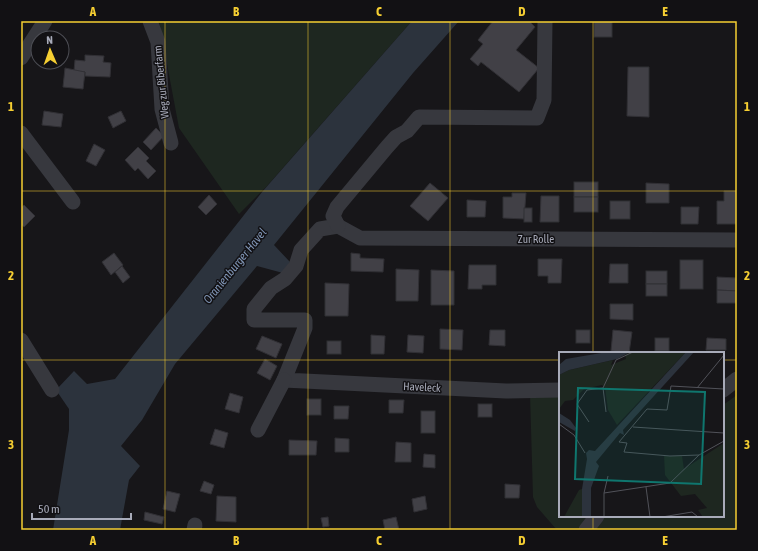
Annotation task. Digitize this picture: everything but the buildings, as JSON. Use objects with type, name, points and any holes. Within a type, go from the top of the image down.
[{"type":"street","points":[[21,58],[45,21]]},
{"type":"street","name":"Weg zur Biberfarm","points":[[150,21],[158,42],[162,109],[171,143]]},
{"type":"street","points":[[258,430],[284,380],[305,328],[305,320],[254,320],[254,309],[271,288],[285,279],[296,266],[301,250],[320,229],[338,226],[333,216],[337,207],[387,146],[396,137],[408,132],[419,117],[537,118],[544,100],[546,21]]},
{"type":"street","points":[[21,132],[73,202]]},
{"type":"street","name":"Zur Rolle","points":[[338,226],[360,238],[737,240]]},
{"type":"street","points":[[21,340],[52,390]]},
{"type":"street","points":[[724,380],[737,378]]},
{"type":"street","points":[[724,389],[737,378]]},
{"type":"street","name":"Haveleck","points":[[284,380],[506,391],[559,390]]},
{"type":"street","points":[[586,530],[596,517]]},
{"type":"shaded area","points":[[159,21],[412,21],[267,186],[239,214],[179,128]]},
{"type":"shaded area","points":[[559,393],[559,517],[724,517],[724,404],[737,395],[737,530],[557,530],[537,507],[533,497],[530,394]]},
{"type":"water","name":"Oranienburger Havel","points":[[412,21],[459,21],[413,73],[274,245],[290,262],[283,273],[257,266],[175,364],[142,420],[121,446],[140,466],[129,480],[120,530],[53,530],[69,430],[69,409],[56,390],[74,371],[87,384],[115,379],[262,192]]}]
